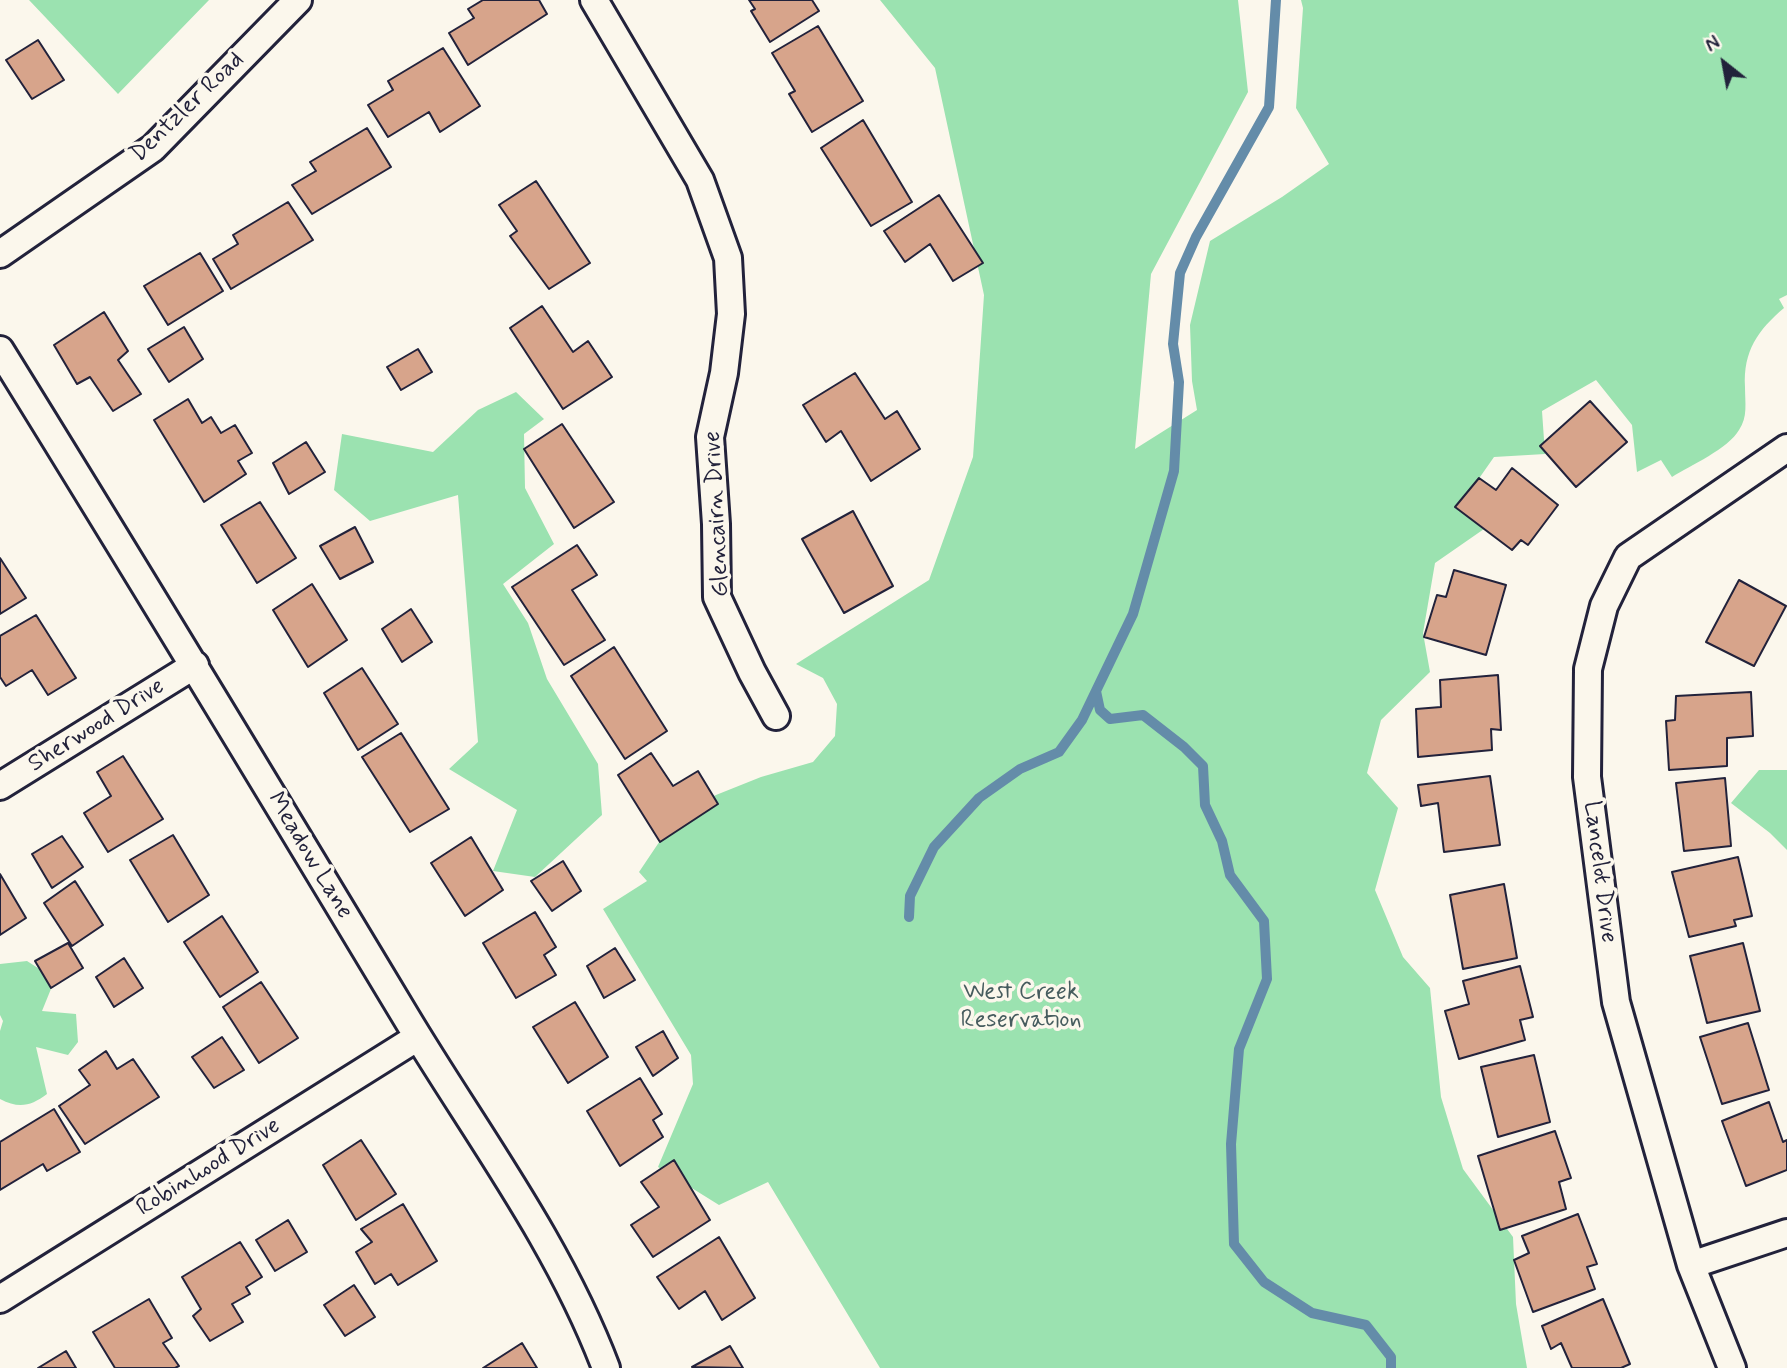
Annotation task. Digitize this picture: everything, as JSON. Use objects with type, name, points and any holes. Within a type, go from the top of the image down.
[{"type":"street","name":"Dentzler Road","points":[[0,254],[153,148],[298,0]]},
{"type":"street","name":"Glencairn Drive","points":[[594,0],[699,180],[727,258],[731,314],[724,373],[710,437],[718,597],[752,672],[776,716]]},
{"type":"street","name":"Meadow Lane","points":[[0,349],[195,665],[418,1037],[538,1227],[598,1346],[606,1368]]},
{"type":"street","name":"Lancelot Drive","points":[[1732,1368],[1691,1265],[1616,1002],[1587,777],[1588,669],[1604,606],[1628,557],[1787,448]]},
{"type":"street","name":"Sherwood Drive","points":[[0,786],[195,665]]},
{"type":"street","name":"Robinhood Drive","points":[[0,1300],[418,1037]]},
{"type":"street","points":[[1691,1265],[1787,1233]]},
{"type":"green space","points":[[29,0],[209,0],[118,94]]},
{"type":"green space","name":"West Creek Reservation","points":[[880,0],[1238,0],[1248,92],[1151,274],[1135,449],[1197,410],[1192,381],[1190,325],[1210,241],[1282,197],[1329,164],[1296,108],[1303,8],[1301,0],[1787,0],[1787,295],[1779,299],[1784,308],[1760,333],[1750,352],[1745,374],[1745,410],[1742,425],[1734,437],[1718,450],[1672,477],[1661,460],[1637,472],[1632,425],[1596,380],[1542,411],[1545,454],[1494,457],[1473,487],[1484,529],[1435,563],[1423,633],[1430,672],[1381,720],[1367,773],[1398,808],[1375,890],[1403,957],[1430,988],[1441,1097],[1463,1169],[1513,1237],[1516,1304],[1527,1368],[880,1368],[768,1182],[719,1205],[658,1167],[693,1084],[691,1055],[603,909],[647,881],[639,872],[678,814],[761,777],[813,762],[835,736],[837,704],[823,678],[796,664],[929,580],[973,457],[984,295],[935,68]]},
{"type":"green space","points":[[516,392],[544,419],[524,434],[525,488],[554,544],[503,584],[528,623],[547,679],[598,764],[602,815],[535,877],[493,871],[517,810],[449,769],[478,742],[458,495],[370,521],[334,490],[342,434],[433,452],[478,410]]},
{"type":"green space","points":[[1759,770],[1787,770],[1787,850],[1731,803]]},
{"type":"green space","points":[[27,961],[55,979],[42,1011],[76,1014],[78,1042],[68,1055],[36,1047],[47,1094],[36,1101],[19,1105],[0,1099],[0,1031],[3,1021],[0,1015],[0,964]]},
{"type":"building","points":[[483,0],[539,0],[547,14],[468,65],[449,33],[474,18],[468,9]]},
{"type":"building","points":[[749,0],[812,0],[819,11],[770,42],[751,11],[755,9]]},
{"type":"building","points":[[818,26],[863,101],[812,132],[789,94],[795,91],[772,53]]},
{"type":"building","points":[[38,40],[64,80],[32,99],[6,60]]},
{"type":"building","points":[[443,48],[480,106],[440,132],[429,112],[388,137],[368,105],[393,90],[388,81]]},
{"type":"building","points":[[863,120],[912,202],[871,226],[821,148]]},
{"type":"building","points":[[367,128],[391,167],[312,214],[292,185],[316,171],[310,162]]},
{"type":"building","points":[[536,181],[590,263],[549,289],[510,236],[517,231],[499,205]]},
{"type":"building","points":[[939,195],[983,263],[953,281],[930,244],[905,262],[884,231]]},
{"type":"building","points":[[288,202],[313,240],[231,289],[213,259],[238,244],[233,235]]},
{"type":"building","points":[[200,253],[223,291],[168,325],[144,286]]},
{"type":"building","points":[[542,306],[573,352],[588,341],[612,377],[563,409],[510,328]]},
{"type":"building","points":[[104,312],[128,351],[118,360],[141,394],[113,411],[90,377],[77,384],[54,345]]},
{"type":"building","points":[[184,327],[203,359],[169,382],[148,349]]},
{"type":"building","points":[[418,349],[432,372],[401,390],[387,367]]},
{"type":"building","points":[[855,373],[885,419],[897,411],[920,449],[871,481],[841,431],[826,442],[803,405]]},
{"type":"building","points":[[188,399],[202,423],[211,417],[221,433],[235,425],[252,453],[238,461],[246,474],[204,502],[154,420]]},
{"type":"building","points":[[1590,401],[1627,442],[1576,487],[1540,446]]},
{"type":"building","points":[[562,424],[614,502],[574,528],[524,449]]},
{"type":"building","points":[[306,442],[325,472],[289,494],[273,463]]},
{"type":"building","points":[[1512,468],[1558,505],[1528,545],[1521,540],[1512,550],[1455,507],[1479,478],[1496,490]]},
{"type":"building","points":[[260,502],[296,558],[257,583],[221,525]]},
{"type":"building","points":[[853,511],[893,586],[844,613],[802,539]]},
{"type":"building","points":[[355,527],[373,562],[340,579],[320,546]]},
{"type":"building","points":[[577,545],[597,575],[572,590],[605,640],[564,665],[512,587]]},
{"type":"building","points":[[0,558],[26,598],[0,614]]},
{"type":"building","points":[[1454,570],[1506,585],[1486,655],[1424,637],[1437,595],[1446,597]]},
{"type":"building","points":[[1739,580],[1786,606],[1754,666],[1706,642]]},
{"type":"building","points":[[312,584],[347,640],[308,667],[273,610]]},
{"type":"building","points":[[411,609],[432,642],[402,662],[382,629]]},
{"type":"building","points":[[36,615],[76,678],[48,695],[32,670],[6,686],[0,677],[0,636]]},
{"type":"building","points":[[614,647],[667,731],[625,759],[571,676]]},
{"type":"building","points":[[362,668],[398,724],[358,750],[324,693]]},
{"type":"building","points":[[1498,675],[1501,730],[1491,729],[1492,750],[1418,757],[1416,709],[1441,707],[1440,680]]},
{"type":"building","points":[[1751,692],[1753,736],[1727,738],[1727,766],[1669,770],[1666,721],[1675,720],[1676,696]]},
{"type":"building","points":[[401,733],[449,809],[410,832],[362,757]]},
{"type":"building","points":[[651,753],[673,786],[698,771],[718,804],[660,842],[618,775]]},
{"type":"building","points":[[123,756],[163,819],[108,852],[84,813],[111,796],[97,772]]},
{"type":"building","points":[[1490,776],[1500,845],[1444,852],[1438,803],[1421,806],[1418,785]]},
{"type":"building","points":[[1725,778],[1731,846],[1684,851],[1676,783]]},
{"type":"building","points":[[173,835],[209,895],[168,922],[130,860]]},
{"type":"building","points":[[62,836],[83,867],[52,888],[32,854]]},
{"type":"building","points":[[471,837],[503,890],[465,916],[431,863]]},
{"type":"building","points":[[1738,857],[1752,916],[1734,920],[1736,926],[1689,937],[1672,872]]},
{"type":"building","points":[[563,861],[581,891],[552,911],[531,881]]},
{"type":"building","points":[[0,874],[26,918],[0,935]]},
{"type":"building","points":[[75,881],[103,925],[72,946],[44,903]]},
{"type":"building","points":[[1504,884],[1517,958],[1463,969],[1450,895]]},
{"type":"building","points":[[535,912],[556,947],[544,955],[556,975],[516,998],[483,943]]},
{"type":"building","points":[[222,916],[258,972],[220,997],[184,942]]},
{"type":"building","points":[[68,943],[83,968],[51,988],[35,961]]},
{"type":"building","points":[[1743,943],[1760,1011],[1707,1023],[1690,956]]},
{"type":"building","points":[[615,948],[635,980],[604,998],[587,966]]},
{"type":"building","points":[[124,958],[143,988],[114,1007],[96,977]]},
{"type":"building","points":[[1520,966],[1533,1017],[1520,1020],[1525,1040],[1459,1059],[1445,1011],[1469,1004],[1463,981]]},
{"type":"building","points":[[261,982],[298,1038],[259,1063],[223,1007]]},
{"type":"building","points":[[575,1002],[608,1057],[568,1083],[533,1027]]},
{"type":"building","points":[[1748,1023],[1769,1090],[1722,1104],[1700,1037]]},
{"type":"building","points":[[663,1031],[678,1058],[653,1076],[636,1047]]},
{"type":"building","points":[[222,1037],[244,1070],[214,1088],[192,1057]]},
{"type":"building","points":[[106,1051],[117,1069],[133,1059],[159,1097],[85,1144],[59,1106],[90,1085],[79,1070]]},
{"type":"building","points":[[1534,1055],[1550,1122],[1498,1137],[1481,1067]]},
{"type":"building","points":[[640,1078],[662,1114],[653,1120],[663,1137],[620,1166],[587,1111]]},
{"type":"building","points":[[1769,1102],[1783,1142],[1787,1140],[1787,1170],[1746,1186],[1722,1121]]},
{"type":"building","points":[[54,1109],[80,1152],[47,1171],[43,1164],[0,1190],[0,1142]]},
{"type":"building","points":[[1555,1131],[1571,1178],[1559,1182],[1566,1209],[1500,1230],[1478,1156]]},
{"type":"building","points":[[361,1140],[396,1194],[356,1220],[323,1165]]},
{"type":"building","points":[[674,1160],[710,1220],[653,1257],[631,1225],[659,1207],[641,1182]]},
{"type":"building","points":[[403,1204],[437,1261],[398,1285],[391,1274],[375,1284],[356,1252],[372,1242],[361,1229]]},
{"type":"building","points":[[1578,1214],[1597,1264],[1587,1267],[1595,1289],[1533,1312],[1514,1260],[1529,1253],[1522,1236]]},
{"type":"building","points":[[288,1220],[307,1252],[275,1271],[256,1240]]},
{"type":"building","points":[[719,1237],[755,1298],[722,1320],[705,1291],[679,1309],[657,1277]]},
{"type":"building","points":[[240,1242],[262,1277],[246,1287],[250,1294],[232,1304],[243,1322],[210,1341],[193,1316],[201,1309],[182,1277]]},
{"type":"building","points":[[354,1285],[375,1317],[345,1336],[324,1305]]},
{"type":"building","points":[[149,1299],[172,1338],[163,1343],[179,1366],[115,1368],[93,1332]]},
{"type":"building","points":[[1603,1299],[1630,1364],[1621,1368],[1572,1368],[1561,1343],[1551,1349],[1542,1326]]},
{"type":"building","points":[[522,1343],[537,1368],[483,1368]]},
{"type":"building","points":[[730,1346],[743,1368],[692,1367]]},
{"type":"building","points":[[66,1351],[76,1368],[38,1368]]},
{"type":"waterway","points":[[909,917],[910,896],[934,847],[979,798],[1020,769],[1059,752],[1082,720],[1133,614],[1174,471],[1179,382],[1173,344],[1180,273],[1196,237],[1269,107],[1276,0]]},
{"type":"waterway","points":[[1096,691],[1100,710],[1110,719],[1143,715],[1184,747],[1203,766],[1205,805],[1222,841],[1230,875],[1264,921],[1267,979],[1239,1049],[1231,1144],[1234,1244],[1264,1282],[1312,1313],[1366,1325],[1391,1357],[1391,1368]]}]
